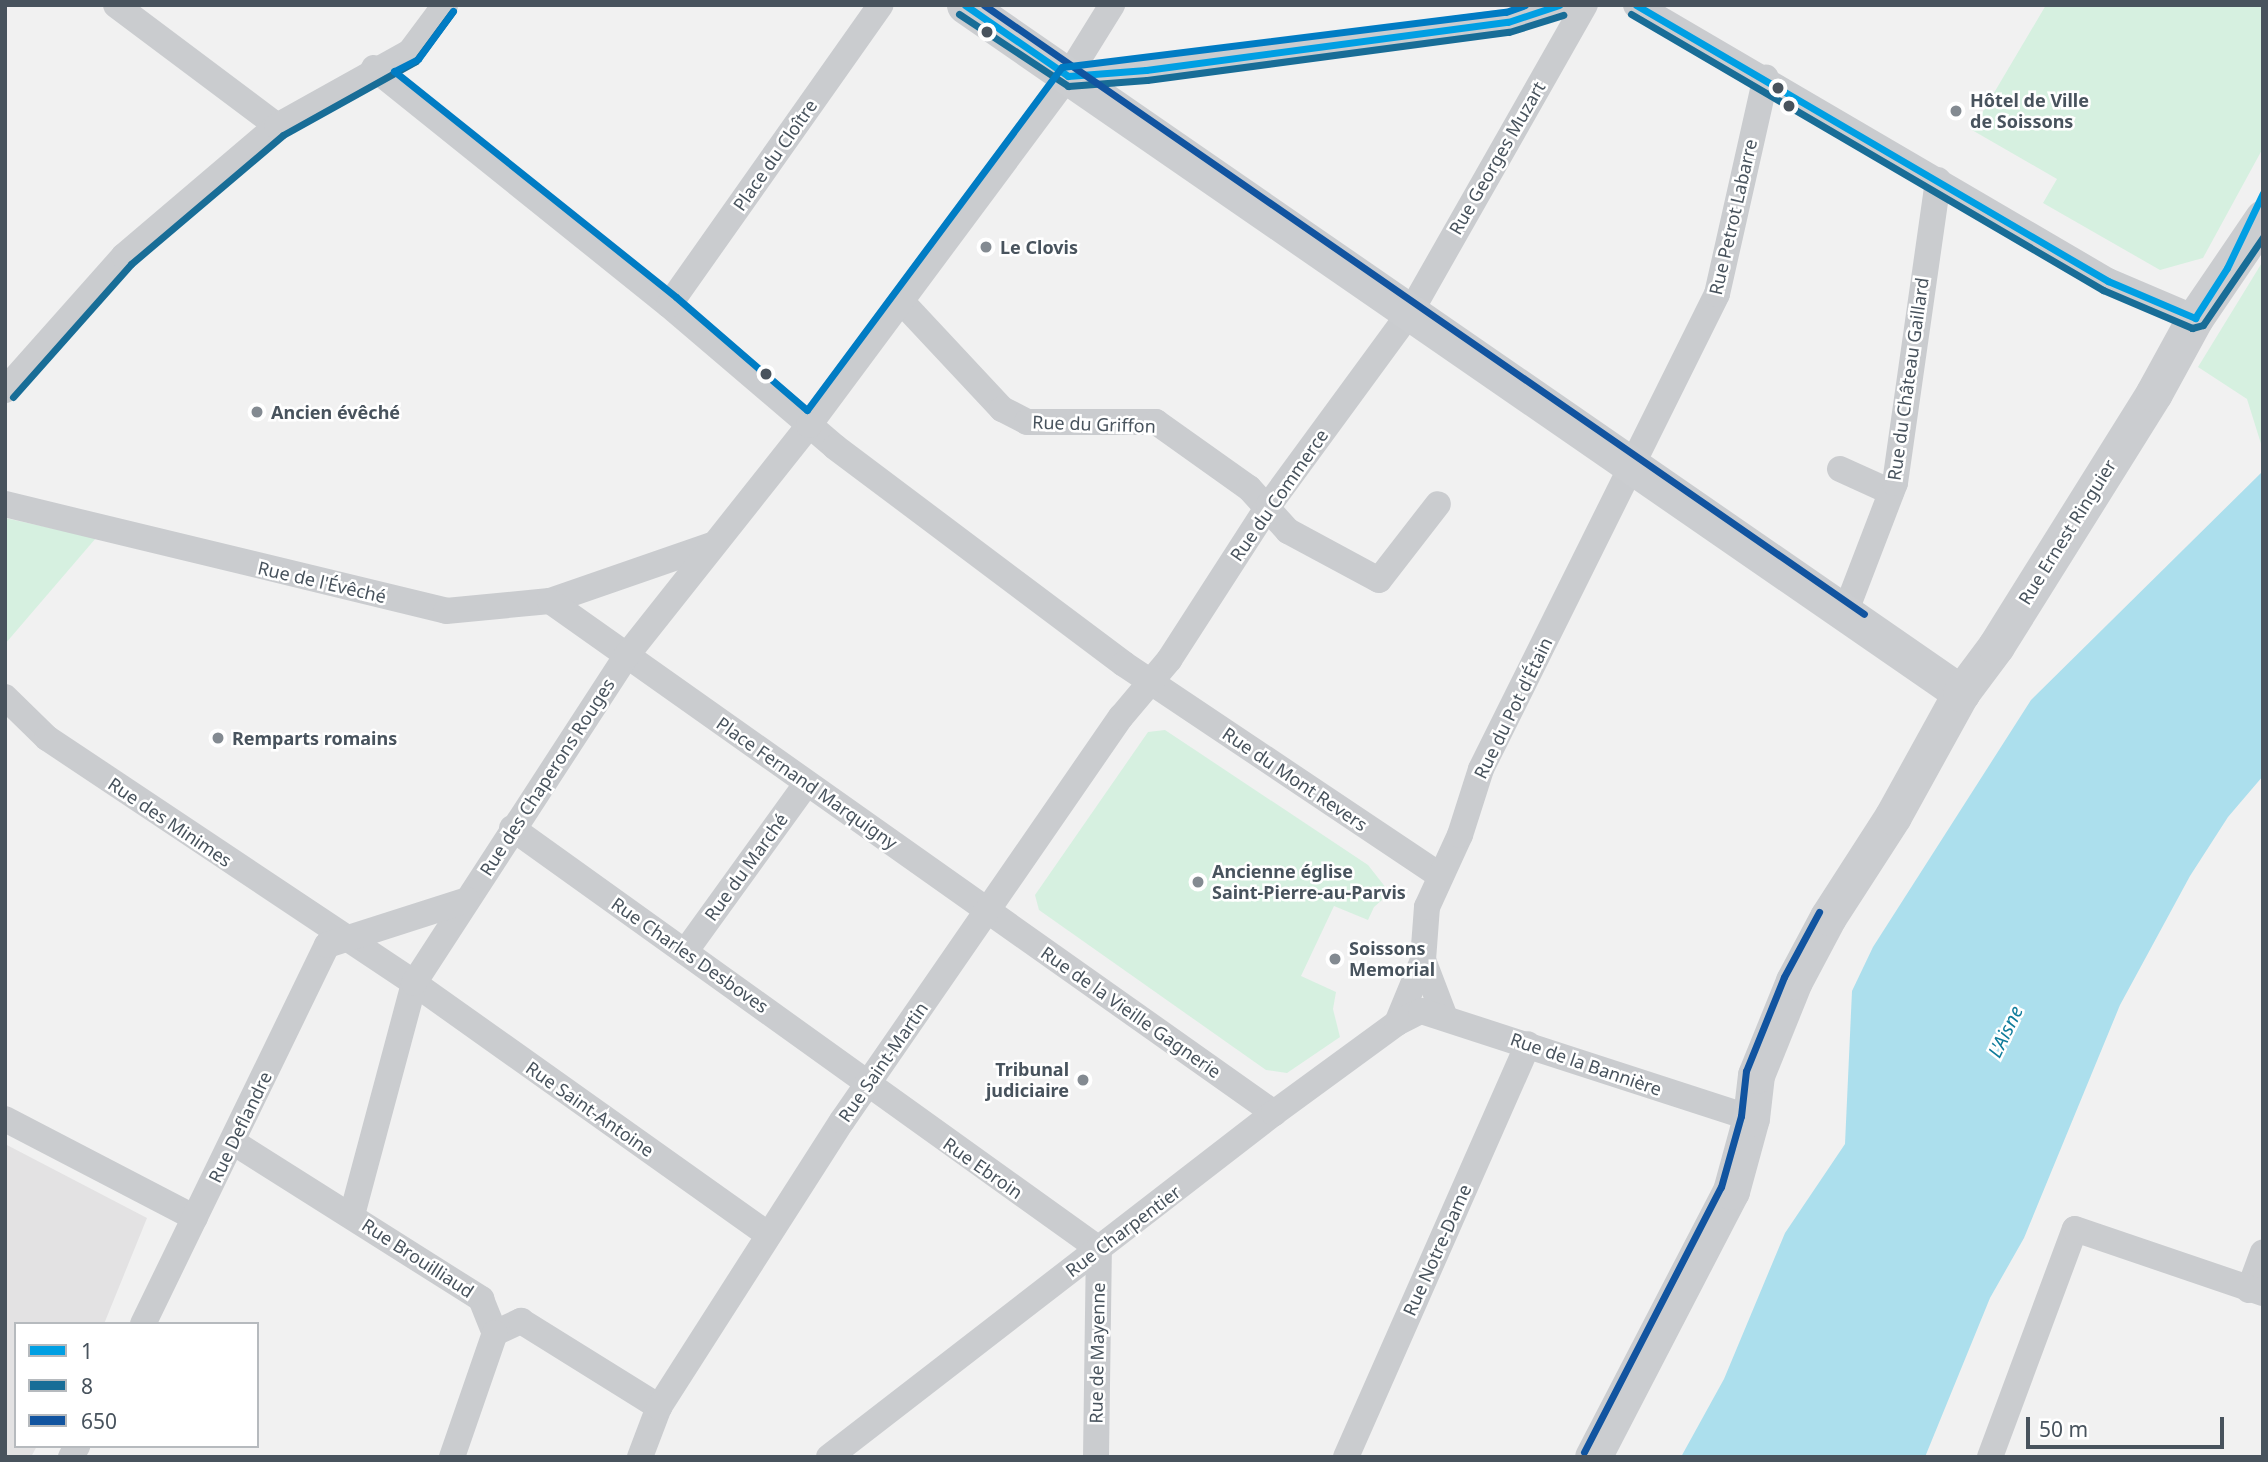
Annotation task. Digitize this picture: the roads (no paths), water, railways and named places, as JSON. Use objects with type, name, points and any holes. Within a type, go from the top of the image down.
[{"type":"main road","points":[[965,5],[1961,692]]},
{"type":"main road","points":[[2227,268],[2263,192]]},
{"type":"main road","points":[[2227,268],[2263,218]]},
{"type":"main road","name":"Rue Ernest Ringuier","points":[[1593,1457],[1731,1191],[1751,1118],[1756,1075],[1794,981],[1828,917],[1935,744],[1961,692],[1996,646],[2154,393],[2195,318],[2227,268]]},
{"type":"street","points":[[116,5],[277,126]]},
{"type":"street","points":[[5,390],[124,256],[277,126],[374,68],[410,52],[445,5]]},
{"type":"street","name":"Place du Cloître","points":[[669,305],[881,5]]},
{"type":"street","name":"Rue des Chaperons Rouges","points":[[352,1215],[414,983],[626,655],[809,425],[1069,76],[1112,5]]},
{"type":"street","points":[[1069,76],[1146,71],[1508,22],[1560,5]]},
{"type":"street","name":"Rue Georges Muzart","points":[[1411,312],[1585,5]]},
{"type":"street","points":[[1636,5],[1766,77],[2108,281],[2195,318]]},
{"type":"street","points":[[374,68],[669,305],[809,425],[1151,682]]},
{"type":"street","name":"Rue Petrot Labarre","points":[[1633,466],[1717,294],[1766,77]]},
{"type":"street","name":"Rue du Château Gaillard","points":[[1852,618],[1891,492],[1938,180]]},
{"type":"street","name":"Rue du Griffon","points":[[901,301],[1002,409],[1027,422],[1156,422],[1181,436],[1269,505],[1288,531],[1380,580],[1438,504]]},
{"type":"street","name":"Rue du Commerce","points":[[1151,682],[1269,505],[1411,312]]},
{"type":"street","name":"Rue du Pot d'Étain","points":[[1433,1013],[1423,960],[1427,908],[1439,875],[1460,835],[1481,768],[1633,466]]},
{"type":"street","points":[[1840,469],[1891,492]]},
{"type":"street","name":"Rue de l'Évêché","points":[[5,504],[446,611],[550,601],[712,545]]},
{"type":"street","points":[[550,601],[626,655]]},
{"type":"street","name":"Place Fernand Marquigny","points":[[626,655],[988,911]]},
{"type":"street","name":"Rue du Mont Revers","points":[[1151,682],[1439,875]]},
{"type":"street","name":"Rue Saint-Martin","points":[[639,1457],[659,1406],[767,1234],[1121,717],[1151,682]]},
{"type":"street","name":"Rue des Minimes","points":[[5,697],[47,738],[342,939],[414,983]]},
{"type":"street","name":"Rue du Marché","points":[[685,952],[807,783]]},
{"type":"street","name":"Rue Charles Desboves","points":[[512,828],[868,1084]]},
{"type":"street","points":[[342,939],[467,900]]},
{"type":"street","name":"Rue de la Vieille Gagnerie","points":[[988,911],[1274,1113]]},
{"type":"street","name":"Rue Deflandre","points":[[145,1322],[327,945],[342,939]]},
{"type":"street","name":"Rue du Pot d'Étain","points":[[1397,1023],[1423,960]]},
{"type":"street","name":"Rue Saint-Antoine","points":[[414,983],[767,1234]]},
{"type":"street","name":"Rue de la Bannière","points":[[1433,1013],[1751,1118]]},
{"type":"street","name":"Rue Charpentier","points":[[829,1457],[1274,1113],[1397,1023],[1433,1013]]},
{"type":"street","name":"Rue Notre-Dame","points":[[1346,1457],[1528,1044]]},
{"type":"street","name":"Rue Ebroin","points":[[868,1084],[1099,1249]]},
{"type":"street","points":[[5,1119],[195,1218]]},
{"type":"street","name":"Rue Brouilliaud","points":[[233,1142],[481,1299],[495,1333]]},
{"type":"street","points":[[1990,1457],[2075,1229],[2256,1292],[2263,1252]]},
{"type":"street","name":"Rue de Mayenne","points":[[1096,1457],[1099,1249]]},
{"type":"street","points":[[452,1457],[495,1333],[521,1321],[659,1406]]},
{"type":"water","name":"L'Aisne","points":[[2263,471],[2263,776],[2228,817],[2190,876],[2120,1005],[2024,1238],[1990,1298],[1925,1457],[1681,1457],[1724,1379],[1785,1233],[1845,1144],[1852,991],[1873,947],[2031,700]]},
{"type":"place","name":"Hôtel de Ville de Soissons","points":[[1956,111]]},
{"type":"place","name":"Le Clovis","points":[[986,247]]},
{"type":"place","name":"Ancien évêché","points":[[257,412]]},
{"type":"place","name":"Remparts romains","points":[[218,738]]},
{"type":"place","name":"Ancienne église Saint-Pierre-au-Parvis","points":[[1198,882]]},
{"type":"place","name":"Soissons Memorial","points":[[1335,959]]},
{"type":"place","name":"Tribunal judiciaire","points":[[1083,1080]]}]
